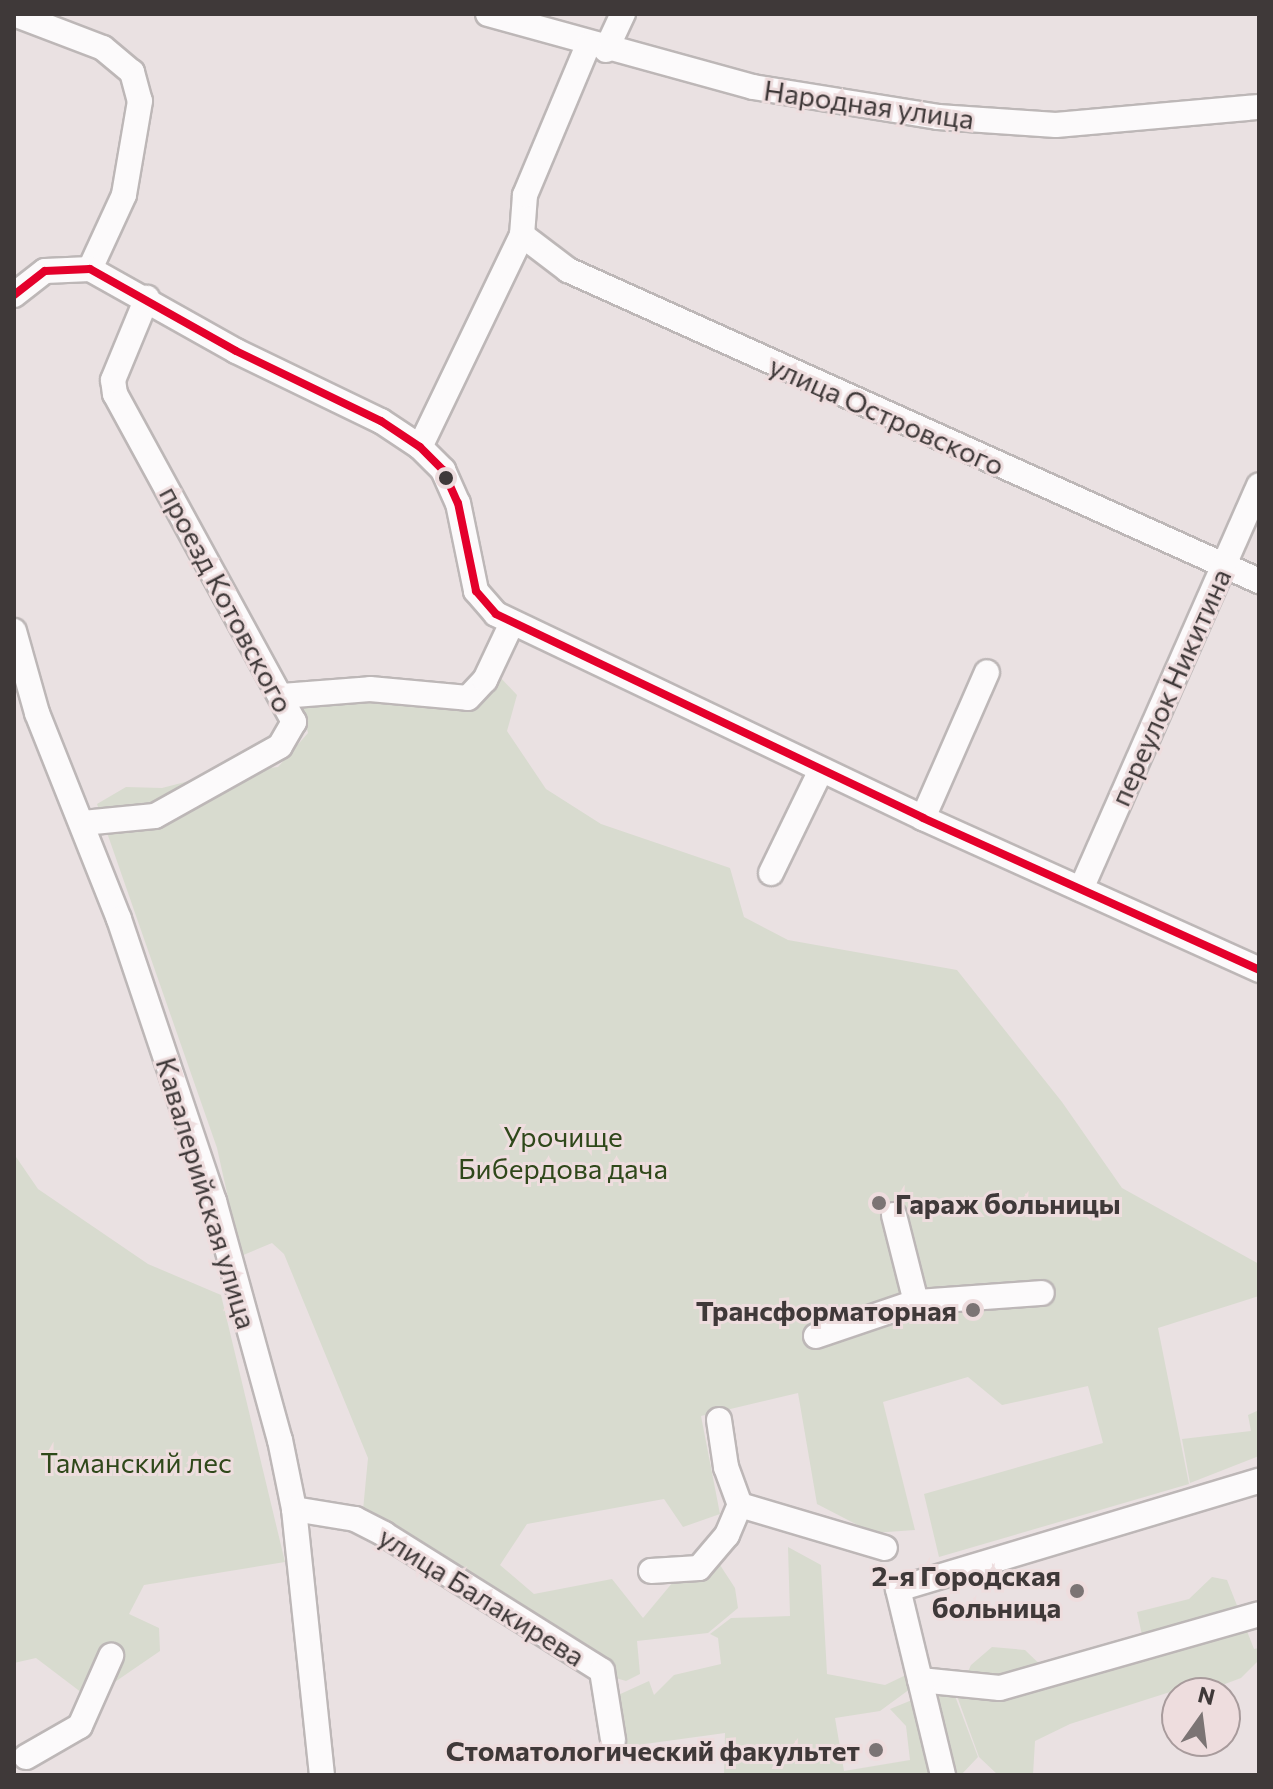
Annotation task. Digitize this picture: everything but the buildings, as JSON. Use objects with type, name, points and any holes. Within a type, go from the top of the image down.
[{"type":"street","points":[[14,14],[103,48],[132,72],[140,101],[124,195],[90,269]]},
{"type":"street","name":"Народная улица","points":[[488,14],[597,47],[753,87],[938,117],[1056,125],[1259,107]]},
{"type":"street","points":[[420,447],[522,235],[525,195],[597,47],[623,14]]},
{"type":"street","name":"улица Островского","points":[[522,235],[568,270],[1224,568],[1259,581]]},
{"type":"street","points":[[14,295],[23,272],[59,266],[90,269],[147,298],[236,351],[381,421],[420,447],[451,485],[476,591],[512,623],[923,818],[1259,970]]},
{"type":"street","name":"проезд Котовского","points":[[83,823],[155,816],[254,764],[280,746],[293,730],[294,718],[115,394],[113,380],[147,298]]},
{"type":"street","name":"переулок Никитина","points":[[1081,889],[1259,485]]},
{"type":"street","points":[[282,696],[370,689],[468,698],[485,680],[512,623]]},
{"type":"street","name":"Кавалерийская улица","points":[[14,631],[37,713],[83,823],[214,1201],[294,1509],[322,1775]]},
{"type":"street","points":[[923,818],[987,672]]},
{"type":"street","points":[[14,689],[37,713]]},
{"type":"street","points":[[771,873],[821,770]]},
{"type":"street","points":[[894,1215],[916,1302]]},
{"type":"street","points":[[816,1336],[916,1302],[1042,1293]]},
{"type":"street","points":[[651,1571],[699,1568],[727,1535],[740,1505],[726,1467],[719,1420]]},
{"type":"street","points":[[943,1775],[898,1589],[1259,1481]]},
{"type":"street","points":[[740,1505],[885,1548]]},
{"type":"street","name":"улица Балакирева","points":[[294,1509],[355,1519],[384,1534],[602,1671],[613,1740]]},
{"type":"street","points":[[920,1680],[1000,1688],[1259,1614]]},
{"type":"street","points":[[26,1762],[80,1726],[111,1656]]},
{"type":"green space","name":"Урочище Бибердова дача","points":[[498,675],[517,695],[507,731],[546,789],[601,824],[730,868],[744,917],[788,940],[957,970],[1062,1102],[1122,1188],[1259,1264],[1259,1296],[1158,1328],[1189,1484],[939,1557],[924,1494],[1103,1443],[1088,1386],[1002,1405],[968,1377],[883,1402],[915,1530],[873,1533],[817,1504],[798,1393],[701,1416],[720,1514],[683,1527],[664,1499],[527,1524],[500,1565],[534,1594],[612,1579],[643,1618],[688,1564],[720,1565],[735,1588],[738,1608],[708,1633],[637,1641],[640,1674],[626,1681],[616,1678],[603,1661],[363,1510],[368,1458],[284,1254],[272,1243],[241,1256],[217,1148],[97,804],[126,787],[162,788],[216,774],[278,767],[308,733],[301,703],[354,697],[466,708]]},
{"type":"green space","name":"Таманский лес","points":[[14,1154],[38,1189],[148,1264],[221,1295],[285,1562],[144,1585],[129,1614],[159,1628],[160,1651],[90,1699],[36,1658],[14,1663]]},
{"type":"green space","points":[[1259,1410],[1259,1456],[1190,1483],[1182,1439],[1251,1431],[1248,1415]]},
{"type":"green space","points":[[788,1547],[821,1565],[827,1674],[885,1685],[906,1675],[910,1689],[880,1711],[835,1718],[844,1771],[910,1760],[906,1726],[890,1709],[934,1691],[955,1696],[978,1757],[961,1775],[724,1775],[725,1733],[623,1747],[616,1696],[649,1681],[654,1695],[674,1675],[721,1664],[718,1638],[710,1634],[731,1618],[790,1616]]},
{"type":"green space","points":[[1212,1577],[1227,1580],[1254,1649],[1259,1648],[1259,1660],[1241,1678],[1161,1677],[1161,1695],[1070,1724],[1035,1741],[1033,1775],[998,1775],[979,1757],[957,1696],[971,1665],[992,1647],[1025,1650],[1053,1677],[1145,1649],[1137,1612],[1189,1599]]},
{"type":"transit line","points":[[14,295],[45,271],[90,269],[236,351],[381,421],[420,447],[443,470],[458,503],[476,591],[496,614],[923,818],[1259,970]]},
{"type":"place","name":"Гараж больницы","points":[[879,1203]]},
{"type":"place","name":"Трансформаторная","points":[[973,1310]]},
{"type":"place","name":"2-я Городская больница","points":[[1077,1591]]},
{"type":"place","name":"Стоматологический факультет","points":[[876,1750]]}]
